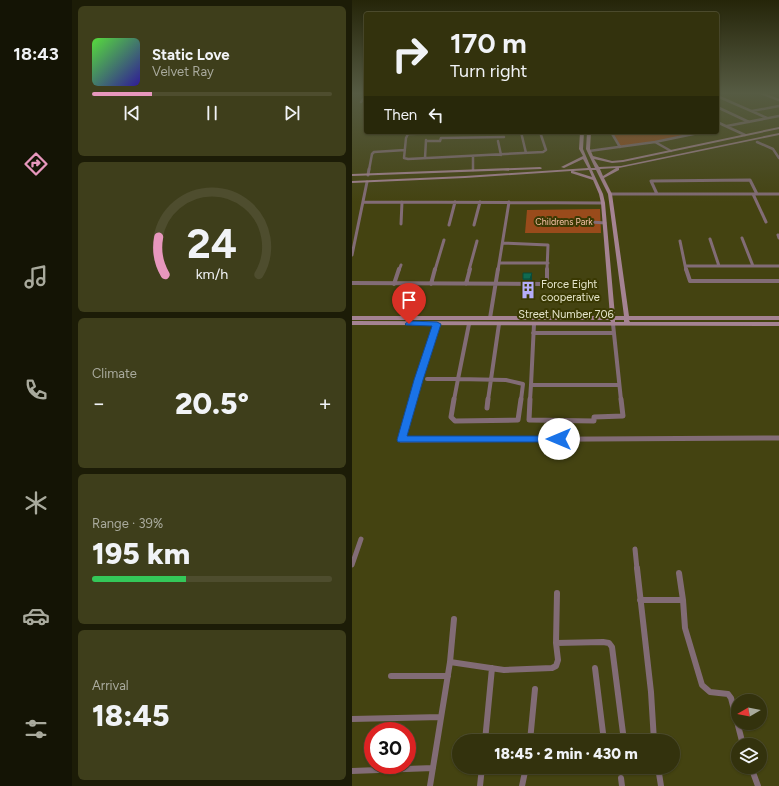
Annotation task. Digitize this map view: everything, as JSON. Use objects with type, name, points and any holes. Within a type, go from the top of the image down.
[{"type":"street","points":[[732,129],[745,135]]},
{"type":"street","points":[[352,182],[589,168],[629,162],[745,135],[779,129]]},
{"type":"street","points":[[592,157],[614,162],[686,149],[779,129]]},
{"type":"street","points":[[406,134],[405,159],[541,153],[546,151],[541,134]]},
{"type":"street","points":[[425,158],[426,134]]},
{"type":"street","points":[[468,138],[469,134]]},
{"type":"street","points":[[521,134],[526,153]]},
{"type":"street","points":[[534,324],[529,420],[594,421],[594,417],[623,416],[613,333],[603,203],[601,194],[580,148],[582,134]]},
{"type":"street","points":[[589,134],[589,151],[610,194],[627,324]]},
{"type":"street","points":[[613,134],[620,147]]},
{"type":"street","points":[[589,151],[655,142],[694,134]]},
{"type":"street","points":[[597,167],[635,165],[757,142],[779,135]]},
{"type":"street","points":[[602,178],[618,169],[779,135]]},
{"type":"street","points":[[426,141],[440,141],[441,138],[504,137]]},
{"type":"street","points":[[498,142],[501,155]]},
{"type":"street","points":[[655,142],[671,151]]},
{"type":"street","points":[[757,142],[773,149],[779,158]]},
{"type":"street","points":[[368,175],[372,154],[374,152],[405,150]]},
{"type":"street","points":[[473,156],[473,170]]},
{"type":"street","points":[[565,169],[584,157]]},
{"type":"street","points":[[352,176],[473,170],[565,169],[594,179]]},
{"type":"street","points":[[657,194],[651,180],[750,180],[757,194]]},
{"type":"street","points":[[352,255],[367,182]]},
{"type":"street","points":[[610,194],[779,194]]},
{"type":"street","points":[[753,194],[766,222]]},
{"type":"street","points":[[363,202],[603,203]]},
{"type":"street","points":[[401,224],[402,202]]},
{"type":"street","points":[[449,225],[455,202]]},
{"type":"street","points":[[474,225],[480,202]]},
{"type":"street","points":[[490,318],[510,202]]},
{"type":"street","points":[[578,221],[605,223]]},
{"type":"street","points":[[742,238],[753,266]]},
{"type":"street","points":[[710,239],[719,266]]},
{"type":"street","points":[[432,284],[444,240]]},
{"type":"street","points":[[466,284],[477,241]]},
{"type":"street","points":[[680,241],[688,278],[692,281],[779,281]]},
{"type":"street","points":[[352,283],[545,284],[548,281],[548,245],[503,243]]},
{"type":"street","points":[[499,263],[548,263]]},
{"type":"street","points":[[394,284],[401,265]]},
{"type":"street","points":[[686,266],[779,266]]},
{"type":"street","points":[[352,318],[779,318]]},
{"type":"street","name":"Street Number 706","points":[[352,323],[779,324]]},
{"type":"street","points":[[437,324],[418,380],[402,440],[779,438]]},
{"type":"street","points":[[427,379],[458,379],[518,381],[523,384],[518,420],[455,421],[452,419],[458,379],[469,324]]},
{"type":"street","points":[[487,408],[498,324]]},
{"type":"street","points":[[572,324],[572,333]]},
{"type":"street","points":[[533,333],[613,333]]},
{"type":"street","points":[[531,385],[619,385]]},
{"type":"street","points":[[352,565],[361,539]]},
{"type":"street","points":[[635,549],[651,692],[654,734]]},
{"type":"street","points":[[679,573],[685,612],[685,628],[702,685],[705,690],[710,693],[728,694],[731,698],[741,738]]},
{"type":"street","points":[[450,662],[504,670],[552,668],[556,666],[558,660],[556,643],[557,593]]},
{"type":"street","points":[[640,600],[683,600]]},
{"type":"street","points":[[430,786],[448,676],[454,619]]},
{"type":"street","points":[[556,643],[603,642],[609,643],[612,647],[623,734]]},
{"type":"street","points":[[487,734],[492,668]]},
{"type":"street","points":[[595,668],[603,734]]},
{"type":"street","points":[[391,676],[448,676]]},
{"type":"street","points":[[531,734],[535,689]]},
{"type":"street","points":[[352,719],[441,717]]},
{"type":"street","points":[[352,770],[433,768]]},
{"type":"street","points":[[480,786],[481,774]]},
{"type":"street","points":[[522,786],[525,774]]},
{"type":"street","points":[[659,774],[662,786]]},
{"type":"street","points":[[754,774],[758,786]]},
{"type":"green space","points":[[612,134],[690,135],[620,147]]},
{"type":"green space","name":"Childrens Park","points":[[600,209],[601,233],[525,233],[527,210]]},
{"type":"building","points":[[523,273],[532,273],[530,279],[523,279]]},
{"type":"place","name":"Force Eight cooperative","points":[[528,290]]},
{"type":"route","points":[[409,324],[437,324],[418,380],[402,440],[559,439]]}]
